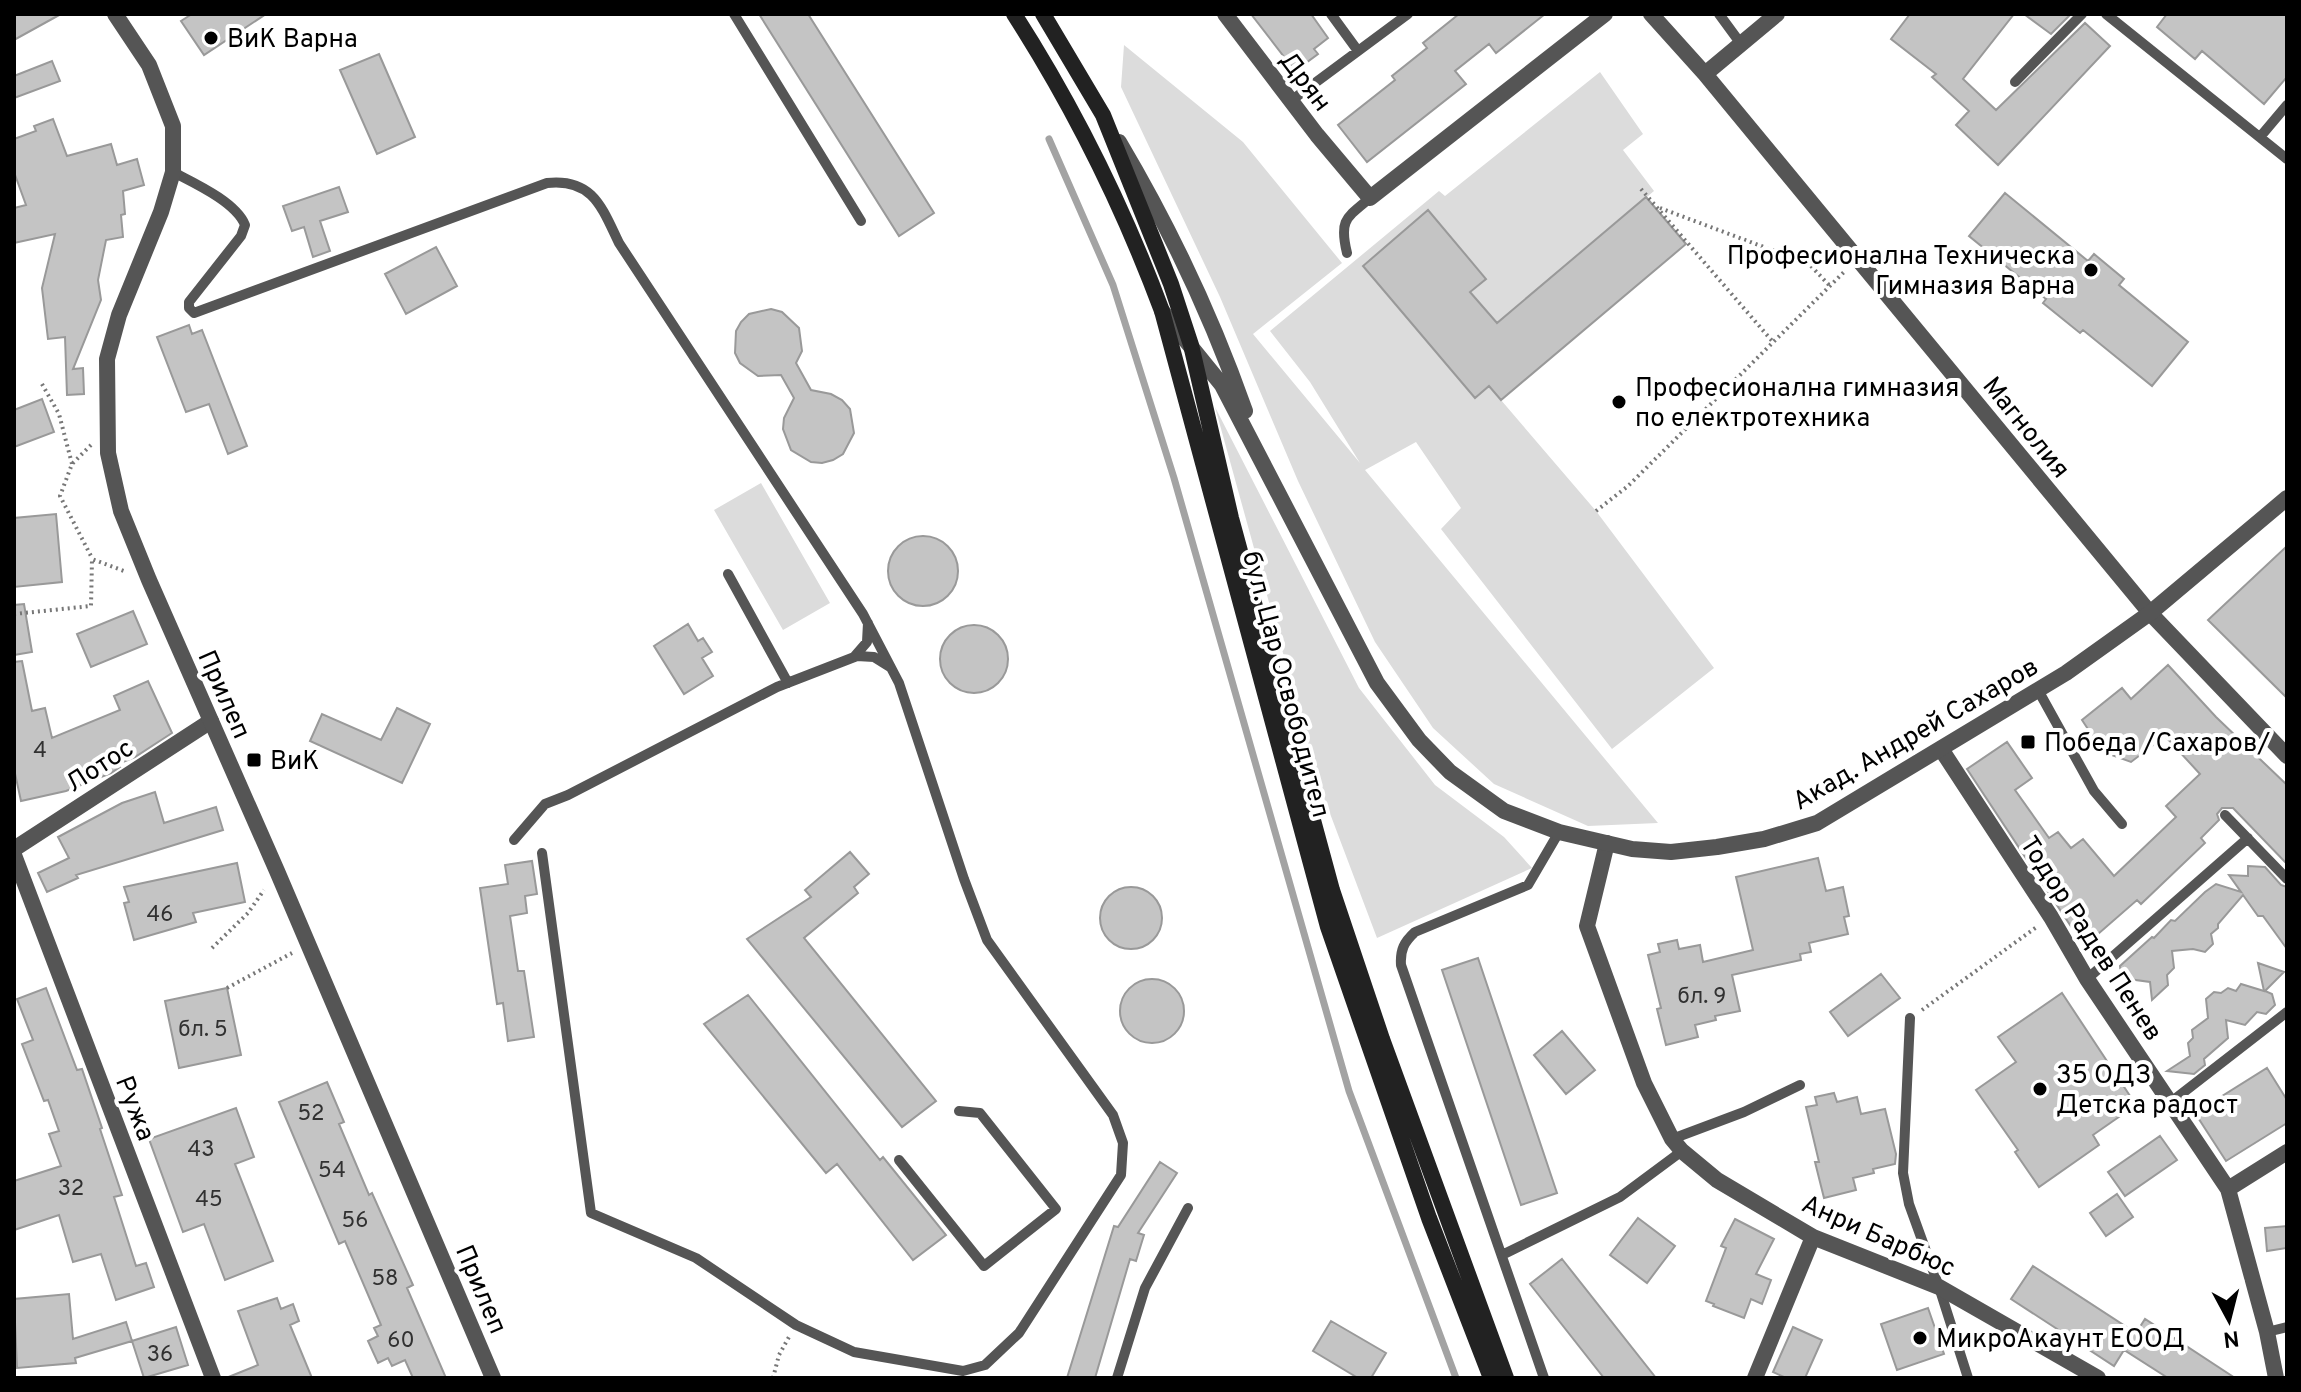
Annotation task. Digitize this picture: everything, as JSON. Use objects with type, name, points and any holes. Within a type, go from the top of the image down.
[{"type":"main road","name":"бул. Цар Освободител","points":[[1014,14],[1115,196],[1162,311],[1328,927],[1429,1218],[1491,1378]]},
{"type":"main road","name":"бул. Цар Освободител","points":[[1043,14],[1103,115],[1171,284],[1191,345],[1231,518],[1332,890],[1382,1039],[1506,1378]]},
{"type":"street","name":"Прилеп","points":[[115,14],[149,65],[173,126],[173,172],[161,212],[119,315],[107,359],[108,453],[121,511],[493,1378]]},
{"type":"street","name":"Дрян","points":[[1225,14],[1370,198]]},
{"type":"street","points":[[1370,198],[1605,14]]},
{"type":"street","name":"Магнолия","points":[[1651,14],[1705,74],[2150,613],[2287,756]]},
{"type":"street","points":[[1705,74],[1777,14]]},
{"type":"street","points":[[1103,115],[1164,222],[1225,355],[1265,469]]},
{"type":"street","points":[[1162,311],[1222,385],[1265,469]]},
{"type":"street","name":"Акад. Андрей Сахаров","points":[[1265,469],[1377,683],[1419,740],[1450,772],[1504,811],[1559,832],[1632,849],[1671,852],[1764,839],[1817,823],[2038,690],[2150,613],[2287,498]]},
{"type":"street","name":"Лотос","points":[[14,849],[211,721]]},
{"type":"street","name":"Тодор Радев Пенев","points":[[1941,749],[2051,917],[2087,979],[2228,1189],[2267,1332],[2276,1378]]},
{"type":"street","name":"Анри Барбюс","points":[[1607,843],[1587,926],[1644,1083],[1677,1145],[1717,1180],[1813,1237],[1939,1287],[2098,1378]]},
{"type":"street","name":"Ружа","points":[[14,855],[213,1378]]},
{"type":"street","points":[[2228,1189],[2287,1152]]},
{"type":"street","points":[[1755,1378],[1813,1237]]},
{"type":"lane","points":[[734,14],[861,221]]},
{"type":"lane","points":[[1331,14],[1358,51]]},
{"type":"lane","points":[[1292,100],[1408,14]]},
{"type":"lane","points":[[1719,14],[1741,44]]},
{"type":"lane","points":[[2015,82],[2082,14]]},
{"type":"lane","points":[[2106,14],[2287,159]]},
{"type":"lane","points":[[2260,137],[2287,105]]},
{"type":"lane","points":[[173,172],[214,194],[241,217],[245,225],[244,233],[189,302],[189,310],[196,313],[547,183],[572,183],[584,188],[601,206],[619,243],[863,614],[899,683],[987,940],[1113,1115],[1123,1143],[1121,1175],[1019,1333],[985,1365],[963,1371],[951,1370],[854,1352],[796,1325],[696,1258],[591,1213],[542,853]]},
{"type":"lane","points":[[1347,253],[1342,232],[1345,219],[1370,198]]},
{"type":"lane","points":[[728,574],[788,683]]},
{"type":"lane","points":[[850,660],[862,651],[867,642],[869,632],[863,614]]},
{"type":"lane","points":[[514,840],[545,804],[788,683],[866,655],[882,660],[899,683]]},
{"type":"lane","points":[[2038,690],[2094,791],[2122,824]]},
{"type":"lane","points":[[2225,815],[2287,879]]},
{"type":"lane","points":[[1544,1378],[1401,965],[1401,956],[1407,938],[1415,932],[1528,885],[1559,832]]},
{"type":"lane","points":[[2087,979],[2248,838]]},
{"type":"lane","points":[[2171,1102],[2287,1012]]},
{"type":"lane","points":[[1910,1018],[1903,1173],[1909,1204],[1968,1378]]},
{"type":"lane","points":[[1502,1255],[1620,1197],[1677,1145],[1800,1085]]},
{"type":"lane","points":[[899,1160],[984,1266],[1056,1209],[980,1113],[959,1111]]},
{"type":"lane","points":[[1117,1378],[1145,1288],[1188,1208]]},
{"type":"lane","points":[[2267,1332],[2287,1327]]},
{"type":"path","points":[[1641,189],[1773,342]]},
{"type":"path","points":[[1656,206],[1809,264],[1830,286]]},
{"type":"path","points":[[1596,511],[1628,486],[1857,259]]},
{"type":"path","points":[[42,384],[59,414],[72,464]]},
{"type":"path","points":[[14,614],[91,606],[92,559],[60,496],[72,464],[107,429]]},
{"type":"path","points":[[92,559],[149,580]]},
{"type":"path","points":[[212,948],[248,913],[277,871]]},
{"type":"path","points":[[1910,1018],[2051,917]]},
{"type":"path","points":[[227,988],[308,944]]},
{"type":"path","points":[[779,1378],[774,1376],[779,1355],[796,1325]]},
{"type":"shaded area","points":[[1124,45],[1243,142],[1342,263],[1253,334],[1360,463],[1310,382],[1270,331],[1439,191],[1445,196],[1600,72],[1643,134],[1623,150],[1654,191],[1497,323],[1470,292],[1486,278],[1428,211],[1363,266],[1475,398],[1489,386],[1596,511],[1714,668],[1612,749],[1441,529],[1461,508],[1416,442],[1365,470],[1658,823],[1588,826],[1494,784],[1433,728],[1375,642],[1298,481],[1220,297],[1121,87]]},
{"type":"shaded area","points":[[1215,407],[1359,688],[1435,785],[1504,837],[1532,868],[1377,938],[1320,787]]},
{"type":"shaded area","points":[[761,483],[830,603],[783,630],[714,510]]},
{"type":"building","points":[[14,14],[61,14],[14,40]]},
{"type":"building","name":"ВиК Варна","points":[[192,14],[266,14],[204,55],[181,21]]},
{"type":"building","points":[[759,14],[808,14],[934,213],[899,236]]},
{"type":"building","points":[[1251,14],[1311,14],[1328,38],[1314,49],[1318,54],[1295,71]]},
{"type":"building","points":[[1459,14],[1545,14],[1496,53],[1489,44],[1455,71],[1466,84],[1367,162],[1338,125],[1395,80],[1392,76],[1427,48],[1423,43]]},
{"type":"building","points":[[1910,14],[2014,14],[1963,79],[1996,110],[2085,23],[2110,46],[1998,165],[1956,125],[1969,111],[1932,77],[1936,74],[1891,39]]},
{"type":"building","points":[[2024,14],[2071,14],[2051,34]]},
{"type":"building","points":[[2167,14],[2287,14],[2287,77],[2264,104],[2202,51],[2195,59],[2157,27]]},
{"type":"building","points":[[379,54],[415,137],[377,154],[340,70]]},
{"type":"building","points":[[52,61],[60,81],[14,98],[14,76]]},
{"type":"building","points":[[53,119],[67,156],[111,144],[117,165],[137,159],[144,185],[123,191],[123,237],[106,240],[98,280],[101,300],[73,369],[83,368],[84,394],[67,395],[65,337],[48,339],[42,288],[55,234],[14,243],[14,208],[26,205],[14,172],[14,139],[36,131],[34,126]]},
{"type":"building","points":[[339,187],[348,212],[320,221],[330,251],[313,257],[304,227],[292,231],[283,206]]},
{"type":"building","points":[[2005,193],[2088,261],[2094,254],[2124,279],[2119,285],[2188,342],[2152,386],[2083,330],[2080,333],[2043,303],[2046,299],[1969,236]]},
{"type":"building","points":[[1646,197],[1686,244],[1501,400],[1489,386],[1475,398],[1363,266],[1428,210],[1486,279],[1470,292],[1497,323]]},
{"type":"building","points":[[436,247],[457,286],[406,314],[385,274]]},
{"type":"building","points":[[771,309],[782,312],[799,328],[802,351],[796,363],[811,390],[831,394],[850,409],[854,433],[843,454],[833,460],[811,462],[791,450],[783,429],[784,418],[794,398],[781,375],[758,376],[740,363],[735,353],[736,331],[741,322],[749,314]]},
{"type":"building","points":[[189,325],[192,334],[202,330],[247,446],[228,454],[209,404],[186,412],[157,337]]},
{"type":"building","points":[[42,399],[54,432],[14,447],[14,410]]},
{"type":"building","points":[[56,514],[62,582],[14,587],[14,518]]},
{"type":"building","points":[[923,536],[948,546],[958,571],[948,596],[923,606],[898,596],[888,571],[898,546]]},
{"type":"building","points":[[2287,546],[2287,698],[2208,620]]},
{"type":"building","points":[[24,604],[32,652],[14,655],[14,605]]},
{"type":"building","points":[[133,611],[147,644],[91,667],[77,634]]},
{"type":"building","points":[[688,624],[698,641],[703,638],[712,652],[702,658],[713,676],[684,694],[654,646]]},
{"type":"building","points":[[974,625],[998,635],[1008,659],[998,683],[974,693],[950,683],[940,659],[950,635]]},
{"type":"building","points":[[22,661],[32,711],[45,708],[52,738],[120,710],[114,696],[148,681],[172,733],[118,764],[120,767],[111,773],[66,791],[21,801],[14,769],[14,662]]},
{"type":"building","points":[[2168,665],[2216,717],[2287,785],[2287,864],[2233,808],[2222,808],[2217,814],[2219,820],[2201,838],[2205,843],[2141,904],[2137,900],[2090,941],[2080,940],[1967,769],[2007,742],[2032,778],[2015,790],[2049,838],[2058,832],[2071,848],[2083,839],[2114,876],[2176,817],[2166,806],[2200,774],[2165,736],[2131,762],[2103,752],[2082,720],[2122,688],[2131,699]]},
{"type":"building","points":[[397,708],[430,724],[402,783],[310,741],[322,714],[381,740]]},
{"type":"building","points":[[155,792],[164,823],[216,807],[223,830],[76,875],[78,878],[47,892],[38,873],[69,858],[58,837],[122,803]]},
{"type":"building","points":[[850,852],[869,874],[854,887],[858,893],[804,938],[936,1101],[902,1127],[747,939],[811,897],[805,890]]},
{"type":"building","points":[[1818,858],[1826,891],[1843,887],[1849,916],[1844,917],[1848,934],[1809,943],[1811,952],[1800,954],[1801,960],[1732,975],[1740,1011],[1715,1016],[1716,1020],[1695,1025],[1698,1037],[1666,1045],[1648,955],[1660,952],[1658,944],[1677,940],[1679,949],[1700,945],[1703,962],[1753,950],[1736,877]]},
{"type":"building","points":[[532,861],[537,894],[525,896],[527,913],[510,916],[518,971],[524,971],[534,1037],[508,1041],[503,1003],[497,1004],[480,888],[508,884],[505,865]]},
{"type":"building","points":[[237,863],[245,902],[193,913],[196,922],[134,940],[124,903],[129,902],[124,887]]},
{"type":"building","points":[[2248,866],[2265,867],[2281,885],[2287,887],[2287,949],[2243,895],[2211,934],[2213,944],[2205,952],[2193,949],[2172,951],[2174,968],[2167,975],[2168,985],[2152,1000],[2150,982],[2121,978],[2120,966],[2216,884],[2241,892],[2229,875],[2248,876]]},
{"type":"building","points":[[1131,887],[1143,889],[1153,896],[1160,906],[1160,930],[1153,940],[1143,947],[1131,949],[1119,947],[1109,940],[1102,930],[1100,918],[1102,906],[1109,896],[1119,889]]},
{"type":"building","points":[[1478,958],[1557,1193],[1521,1205],[1442,970]]},
{"type":"building","points":[[2258,963],[2284,972],[2265,991],[2272,994],[2275,1005],[2266,1014],[2257,1012],[2245,1025],[2226,1020],[2228,1038],[2204,1059],[2205,1065],[2194,1074],[2167,1071],[2190,1056],[2188,1043],[2193,1038],[2192,1030],[2208,1018],[2206,999],[2214,992],[2221,993],[2228,988],[2236,991],[2241,984],[2264,991]]},
{"type":"building","points":[[1881,974],[1900,998],[1848,1036],[1830,1012]]},
{"type":"building","points":[[1152,979],[1164,981],[1175,988],[1182,999],[1182,1023],[1175,1034],[1164,1041],[1152,1043],[1140,1041],[1129,1034],[1122,1023],[1120,1011],[1122,999],[1129,988],[1140,981]]},
{"type":"building","points":[[46,988],[77,1070],[82,1069],[102,1128],[122,1195],[114,1197],[136,1266],[146,1263],[154,1287],[116,1300],[101,1254],[73,1262],[59,1215],[14,1230],[14,1181],[61,1166],[49,1134],[59,1131],[22,1044],[33,1040],[17,999]]},
{"type":"building","points":[[227,988],[241,1055],[179,1068],[165,1001]]},
{"type":"building","points":[[2062,993],[2136,1105],[2093,1135],[2099,1145],[2039,1187],[2015,1152],[2018,1150],[1976,1090],[2016,1062],[1998,1037]]},
{"type":"building","points":[[748,995],[880,1160],[883,1157],[946,1235],[913,1260],[837,1164],[826,1173],[704,1024]]},
{"type":"building","points":[[1562,1031],[1595,1070],[1566,1094],[1534,1055]]},
{"type":"building","points":[[2267,1068],[2287,1100],[2287,1123],[2226,1161],[2195,1113]]},
{"type":"building","points":[[327,1082],[344,1122],[339,1124],[413,1285],[407,1288],[446,1378],[413,1378],[405,1360],[392,1366],[388,1358],[378,1363],[368,1341],[378,1336],[374,1328],[381,1325],[345,1241],[339,1244],[279,1102]]},
{"type":"building","points":[[1834,1093],[1837,1102],[1857,1097],[1861,1114],[1885,1109],[1896,1154],[1895,1164],[1853,1178],[1856,1190],[1824,1198],[1806,1107],[1817,1105],[1815,1097]]},
{"type":"building","points":[[236,1108],[254,1157],[235,1164],[273,1261],[225,1280],[204,1224],[183,1232],[149,1139]]},
{"type":"building","points":[[2160,1136],[2177,1160],[2125,1196],[2108,1172]]},
{"type":"building","points":[[1160,1162],[1177,1173],[1138,1233],[1144,1235],[1136,1261],[1130,1259],[1095,1378],[1067,1378],[1114,1226],[1118,1227]]},
{"type":"building","points":[[2117,1194],[2133,1217],[2106,1236],[2090,1213]]},
{"type":"building","points":[[1638,1218],[1675,1246],[1647,1283],[1610,1255]]},
{"type":"building","points":[[1735,1219],[1774,1239],[1756,1274],[1771,1280],[1762,1304],[1751,1299],[1744,1318],[1706,1301],[1726,1248],[1721,1246]]},
{"type":"building","points":[[2287,1226],[2287,1248],[2267,1251],[2265,1228]]},
{"type":"building","points":[[1562,1259],[1656,1378],[1604,1378],[1530,1284]]},
{"type":"building","points":[[2033,1266],[2136,1333],[2145,1319],[2235,1378],[2168,1378],[2124,1350],[2114,1366],[2011,1299]]},
{"type":"building","points":[[69,1294],[73,1339],[126,1322],[132,1341],[75,1358],[76,1363],[17,1368],[14,1299]]},
{"type":"building","points":[[277,1298],[281,1309],[293,1304],[299,1321],[290,1325],[312,1378],[226,1378],[258,1365],[238,1311]]},
{"type":"building","points":[[1928,1308],[1944,1354],[1897,1370],[1881,1324]]},
{"type":"building","points":[[1331,1321],[1386,1353],[1371,1378],[1358,1378],[1313,1351]]},
{"type":"building","points":[[176,1327],[188,1365],[144,1378],[132,1341]]},
{"type":"building","points":[[1793,1327],[1822,1340],[1805,1378],[1786,1378],[1773,1372]]},
{"type":"waterway","points":[[1049,139],[1113,285],[1174,478],[1349,1091],[1456,1378]]},
{"type":"place","name":"ВиК Варна","points":[[211,38]]},
{"type":"place","name":"Професионална Техническа Гимназия Варна","points":[[2091,270]]},
{"type":"place","name":"Професионална гимназия по електротехника","points":[[1619,402]]},
{"type":"place","name":"Победа /Сахаров/","points":[[2028,742]]},
{"type":"place","name":"ВиК","points":[[254,760]]},
{"type":"place","name":"35 ОДЗ Детска радост","points":[[2040,1089]]},
{"type":"place","name":"МикроАкаунт ЕООД","points":[[1920,1338]]}]
